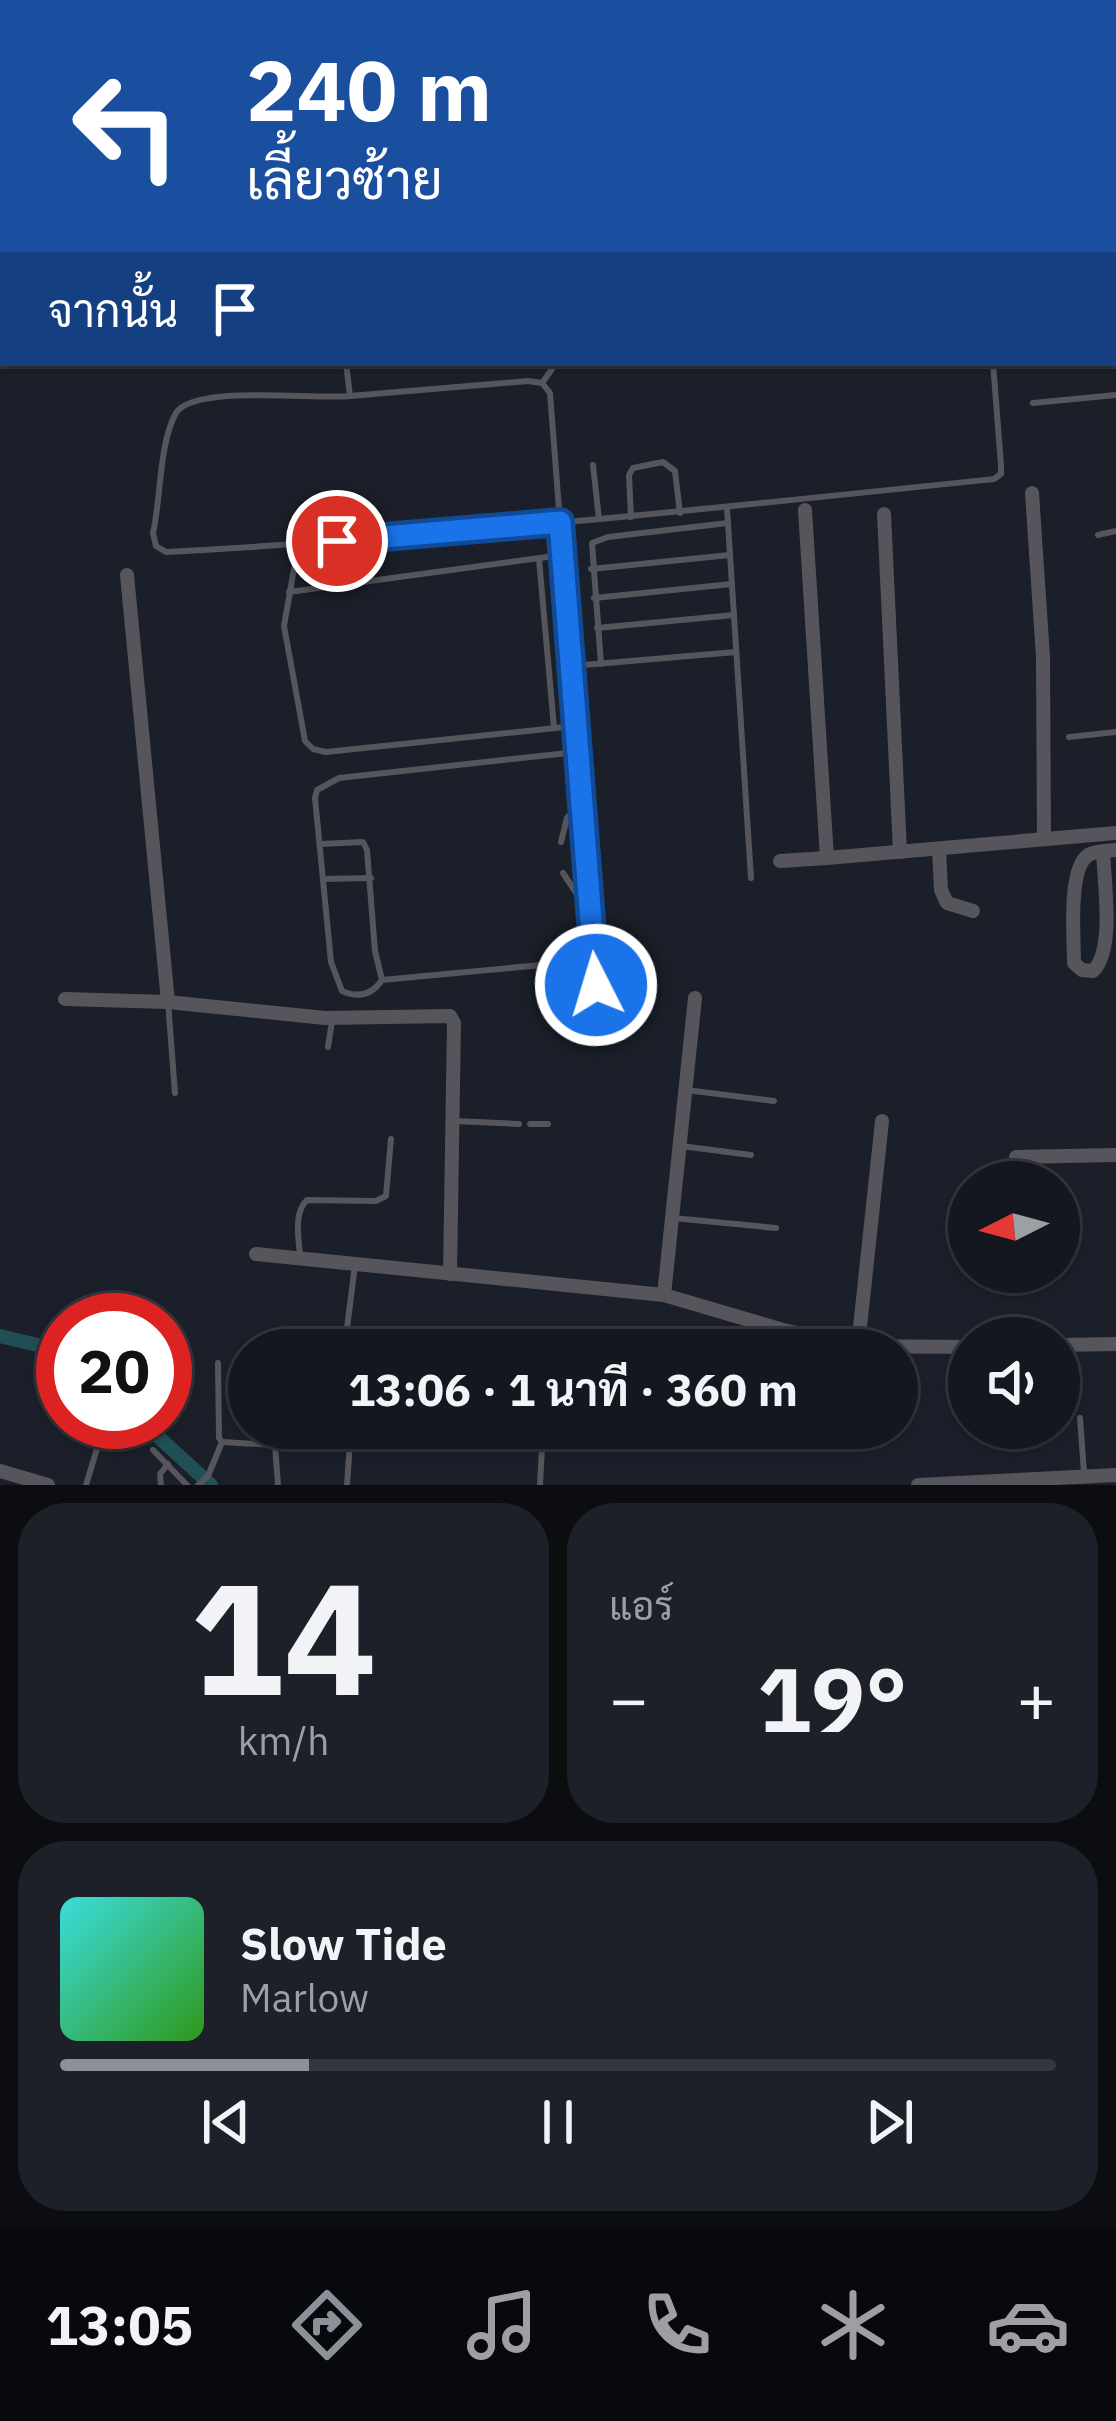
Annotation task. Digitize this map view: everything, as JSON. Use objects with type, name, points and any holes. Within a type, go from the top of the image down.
[{"type":"street","points":[[1032,494],[1042,656],[1044,839]]},
{"type":"street","points":[[805,510],[827,858]]},
{"type":"street","points":[[884,514],[900,852]]},
{"type":"street","points":[[128,575],[168,1002]]},
{"type":"street","points":[[780,861],[1116,833]]},
{"type":"street","points":[[939,849],[941,890],[947,903],[973,910]]},
{"type":"street","points":[[1109,851],[1104,897],[1106,941],[1100,966],[1082,970],[1074,963],[1078,868],[1088,855],[1109,851]]},
{"type":"street","points":[[1075,898],[1104,897]]},
{"type":"street","points":[[664,1295],[695,998]]},
{"type":"street","points":[[65,999],[168,1002],[333,1018],[450,1016],[454,1023],[455,1121],[450,1274]]},
{"type":"street","points":[[861,1329],[882,1121]]},
{"type":"street","points":[[1016,1156],[1116,1155]]},
{"type":"street","points":[[256,1254],[664,1295],[780,1329]]},
{"type":"street","points":[[1080,1345],[1116,1344]]},
{"type":"street","points":[[918,1347],[948,1347]]},
{"type":"street","points":[[0,1472],[48,1485]]},
{"type":"street","points":[[918,1485],[1116,1475]]},
{"type":"lane","points":[[346,366],[350,396]]},
{"type":"lane","points":[[542,383],[553,366]]},
{"type":"lane","points":[[596,985],[577,752],[571,667],[562,555],[560,522],[550,393],[542,383],[528,381],[350,396],[208,398],[188,402],[177,412],[153,533],[156,546],[166,552],[293,545],[560,522],[632,517],[994,479],[1001,474],[1001,465],[993,366]]},
{"type":"lane","points":[[1033,403],[1116,395]]},
{"type":"lane","points":[[632,517],[629,476],[633,468],[663,463],[675,471],[680,512]]},
{"type":"lane","points":[[593,465],[599,519]]},
{"type":"lane","points":[[727,508],[751,878]]},
{"type":"lane","points":[[601,664],[590,552],[597,539],[728,524]]},
{"type":"lane","points":[[1099,535],[1116,531]]},
{"type":"lane","points":[[293,545],[295,563],[284,608],[286,643],[305,741],[313,749],[326,752],[575,726]]},
{"type":"lane","points":[[591,569],[730,554]]},
{"type":"lane","points":[[289,592],[562,555]]},
{"type":"lane","points":[[539,558],[554,728]]},
{"type":"lane","points":[[594,598],[731,584]]},
{"type":"lane","points":[[597,628],[734,615]]},
{"type":"lane","points":[[571,667],[736,652]]},
{"type":"lane","points":[[1069,737],[1116,732]]},
{"type":"lane","points":[[577,752],[328,782],[317,790],[315,799],[336,981],[342,991],[354,996],[369,992],[382,980],[594,960]]},
{"type":"lane","points":[[561,842],[567,818],[581,801]]},
{"type":"lane","points":[[320,844],[362,842],[371,878],[375,951],[382,980]]},
{"type":"lane","points":[[563,873],[590,914]]},
{"type":"lane","points":[[323,880],[371,878]]},
{"type":"lane","points":[[168,1002],[175,1093]]},
{"type":"lane","points":[[328,1047],[333,1018]]},
{"type":"lane","points":[[686,1090],[774,1101]]},
{"type":"lane","points":[[455,1121],[519,1124]]},
{"type":"lane","points":[[530,1124],[548,1124]]},
{"type":"lane","points":[[300,1257],[298,1220],[300,1206],[307,1200],[376,1201],[386,1196],[391,1138]]},
{"type":"lane","points":[[681,1146],[751,1155]]},
{"type":"lane","points":[[673,1218],[776,1228]]},
{"type":"lane","points":[[347,1329],[355,1264]]},
{"type":"lane","points":[[198,1485],[208,1476],[222,1442],[218,1363]]},
{"type":"lane","points":[[1080,1418],[1085,1477]]},
{"type":"lane","points":[[222,1442],[275,1444],[278,1485]]},
{"type":"lane","points":[[86,1485],[97,1449]]},
{"type":"lane","points":[[347,1485],[350,1449]]},
{"type":"lane","points":[[540,1485],[542,1449]]},
{"type":"lane","points":[[153,1450],[187,1485]]},
{"type":"lane","points":[[161,1485],[160,1474],[168,1464]]},
{"type":"waterway","points":[[0,1336],[36,1345]]},
{"type":"waterway","points":[[172,1449],[211,1485]]},
{"type":"route","points":[[337,541],[560,522],[596,985]]}]
